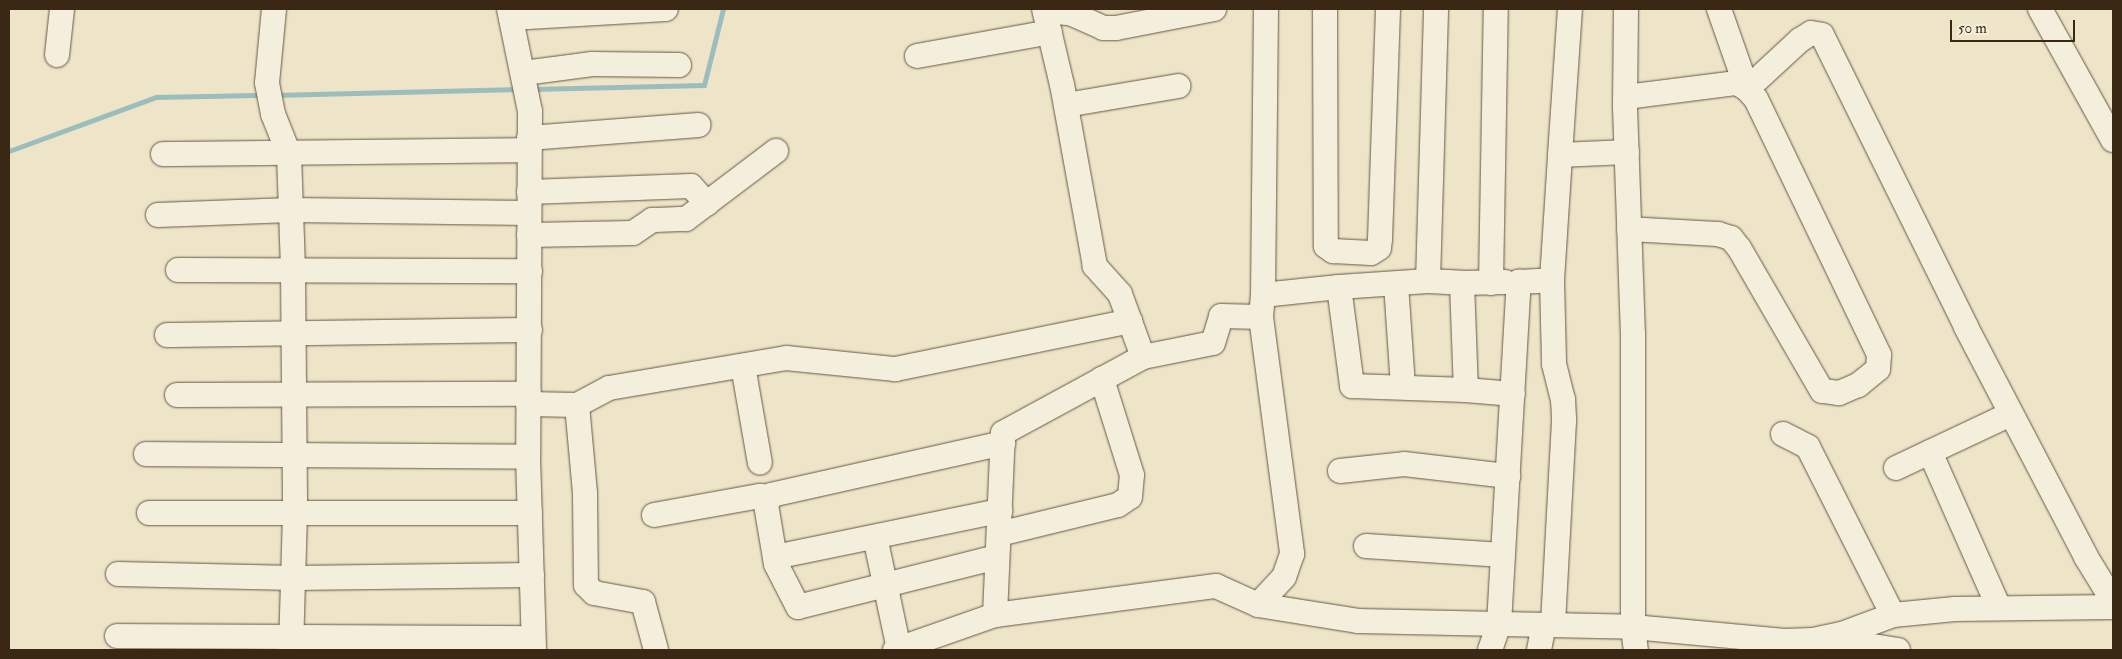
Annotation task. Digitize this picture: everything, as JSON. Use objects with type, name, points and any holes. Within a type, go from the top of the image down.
[{"type":"street","points":[[58,55],[62,9]]},
{"type":"street","points":[[274,9],[267,83],[273,114],[289,154],[294,271],[295,514],[292,644]]},
{"type":"street","points":[[117,636],[292,644],[533,644],[528,457],[530,111],[525,78],[510,14],[666,9]]},
{"type":"street","points":[[917,56],[1046,17],[1070,12],[1103,28],[1116,28],[1214,9]]},
{"type":"street","points":[[1258,605],[1284,577],[1292,554],[1262,306],[1266,9]]},
{"type":"street","points":[[1325,9],[1326,246],[1334,251],[1371,253],[1379,248],[1380,239],[1388,9]]},
{"type":"street","points":[[1428,282],[1436,9]]},
{"type":"street","points":[[1491,283],[1496,9]]},
{"type":"street","points":[[1539,650],[1548,625],[1564,421],[1563,399],[1554,364],[1552,280],[1570,9]]},
{"type":"street","points":[[1626,9],[1633,627],[1636,650]]},
{"type":"street","points":[[1719,9],[1747,89]]},
{"type":"street","points":[[2040,9],[2113,140]]},
{"type":"street","points":[[1046,17],[1066,105],[1095,266],[1120,294],[1143,357]]},
{"type":"street","points":[[1747,89],[1800,40],[1811,33],[1822,35],[2011,414],[2107,572],[2113,601]]},
{"type":"street","points":[[525,78],[598,64],[679,65]]},
{"type":"street","points":[[1626,98],[1737,83],[1747,89],[1756,99],[1879,355],[1878,369],[1858,385],[1839,393],[1822,391],[1739,248],[1730,238],[1718,234],[1629,229]]},
{"type":"street","points":[[1066,105],[1178,86]]},
{"type":"street","points":[[163,154],[289,154],[529,144],[699,125]]},
{"type":"street","points":[[158,215],[291,210],[529,214],[633,232],[652,220],[686,219],[776,151]]},
{"type":"street","points":[[1560,155],[1627,152]]},
{"type":"street","points":[[529,214],[690,186],[707,204]]},
{"type":"street","points":[[178,270],[530,271]]},
{"type":"street","points":[[995,615],[1003,433],[1143,357],[1213,343],[1221,316],[1340,287],[1428,282],[1491,283],[1552,280]]},
{"type":"street","points":[[1490,650],[1499,624],[1519,282]]},
{"type":"street","points":[[1462,283],[1466,390]]},
{"type":"street","points":[[1396,284],[1403,388]]},
{"type":"street","points":[[1340,287],[1352,386],[1466,390],[1512,394]]},
{"type":"street","points":[[177,395],[295,392],[529,399],[578,405],[609,388],[795,357],[895,368],[1130,321]]},
{"type":"street","points":[[167,335],[530,330]]},
{"type":"street","points":[[744,366],[760,463]]},
{"type":"street","points":[[766,499],[775,558],[798,607],[886,586],[998,534],[1118,505],[1130,497],[1132,475],[1102,379]]},
{"type":"street","points":[[578,405],[585,493],[586,585],[594,592],[643,602],[656,650]]},
{"type":"street","points":[[1896,468],[2011,414]]},
{"type":"street","points":[[1783,434],[1808,448],[1893,615]]},
{"type":"street","points":[[654,515],[760,496],[766,499],[1003,443]]},
{"type":"street","points":[[1930,452],[1999,608]]},
{"type":"street","points":[[146,454],[528,457]]},
{"type":"street","points":[[1340,471],[1404,464],[1508,476]]},
{"type":"street","points":[[150,513],[530,513]]},
{"type":"street","points":[[775,558],[875,537],[998,534]]},
{"type":"street","points":[[875,537],[897,650],[995,615],[1216,586],[1258,605],[1358,621],[1633,627],[1784,641],[1822,638],[1893,615],[1999,608],[2113,606]]},
{"type":"street","points":[[1366,546],[1398,545],[1503,555]]},
{"type":"street","points":[[118,574],[294,578],[532,575]]},
{"type":"street","points":[[1822,638],[1898,650]]},
{"type":"waterway","points":[[532,89],[704,85],[723,9]]},
{"type":"waterway","points":[[274,95],[518,89]]},
{"type":"waterway","points":[[9,151],[156,97],[263,95]]}]
